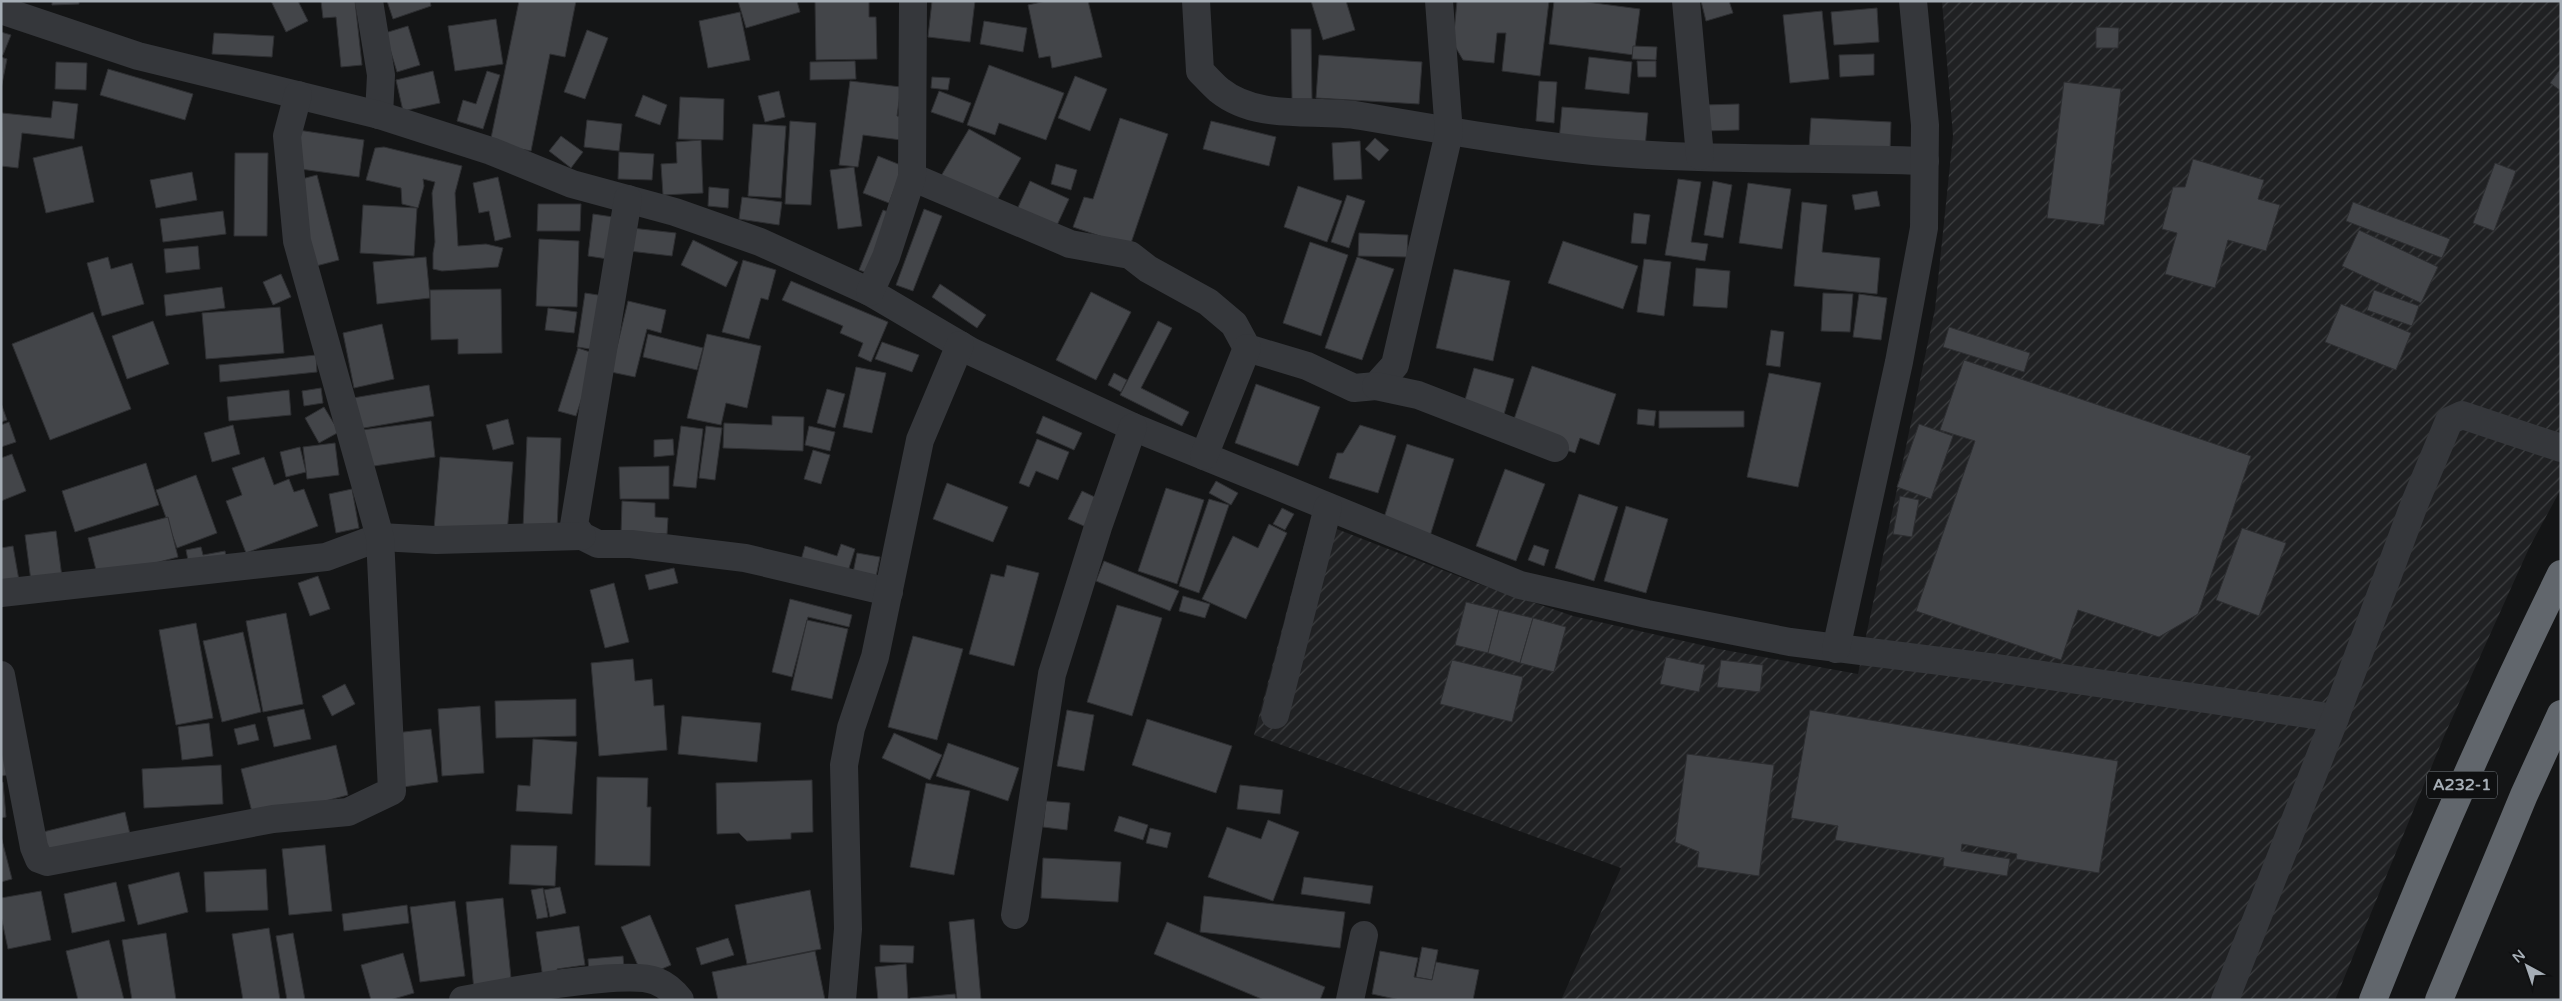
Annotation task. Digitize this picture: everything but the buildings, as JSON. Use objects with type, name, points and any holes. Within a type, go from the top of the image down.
[{"type":"highway","name":"A232-1","points":[[2373,1000],[2418,884],[2499,700],[2561,574]]},
{"type":"highway","name":"A232-1","points":[[2439,1000],[2524,796],[2561,714]]},
{"type":"street","points":[[369,1],[381,75],[379,115]]},
{"type":"street","points":[[870,292],[886,257],[912,177],[913,1]]},
{"type":"street","points":[[1196,1],[1200,71],[1219,90],[1246,106],[1274,111],[1358,115],[1449,133],[1593,151],[1700,156],[1925,161]]},
{"type":"street","points":[[1376,386],[1395,366],[1449,133],[1439,1]]},
{"type":"street","points":[[1686,1],[1700,156]]},
{"type":"street","points":[[1836,649],[1899,362],[1924,228],[1925,125],[1914,1]]},
{"type":"street","points":[[1,10],[138,56],[379,115],[491,151],[572,184],[675,212],[760,242],[870,292],[960,345],[1132,427],[1520,585],[1647,614],[1836,649],[1996,668],[2335,718]]},
{"type":"street","points":[[1,675],[34,847],[39,859],[46,862],[273,819],[348,812],[392,791],[380,537],[297,241],[287,136],[298,95]]},
{"type":"street","points":[[912,177],[1070,244],[1130,255],[1148,269],[1208,302],[1234,324],[1247,348],[1307,366],[1354,388],[1376,386],[1418,395],[1556,448]]},
{"type":"street","points":[[628,199],[574,525],[582,536],[598,544],[631,544],[745,558],[889,592]]},
{"type":"street","points":[[842,1000],[848,929],[844,765],[851,728],[875,657],[920,440],[960,345]]},
{"type":"street","points":[[1204,456],[1247,348]]},
{"type":"street","points":[[2225,1000],[2335,718],[2414,505],[2449,421],[2462,415],[2561,448]]},
{"type":"street","points":[[1016,915],[1052,674],[1098,527],[1132,427]]},
{"type":"street","points":[[1275,715],[1328,507]]},
{"type":"street","points":[[1,593],[326,556],[380,537],[436,540],[582,536]]},
{"type":"street","points":[[1350,1000],[1364,935]]},
{"type":"street","points":[[463,1000],[624,978],[655,980],[672,990],[680,1000]]},
{"type":"shaded area","points":[[1942,1],[2561,1],[2561,489],[2530,546],[2445,734],[2335,1000],[1561,1000],[1621,868],[1254,735],[1311,519],[1476,583],[1573,616],[1719,649],[1858,674],[1935,309],[1953,136]]}]
